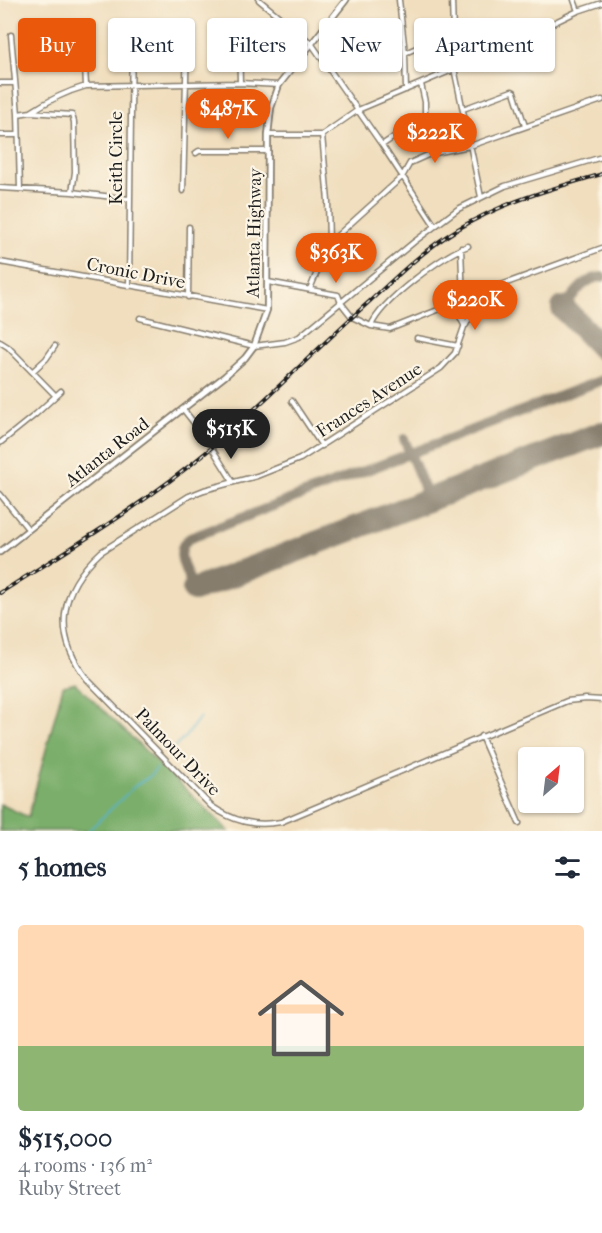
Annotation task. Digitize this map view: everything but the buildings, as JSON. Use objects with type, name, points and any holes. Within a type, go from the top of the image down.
[{"type":"main road","name":"Atlanta Highway","points":[[254,346],[267,310],[268,135],[271,108],[279,85],[346,0]]},
{"type":"main road","name":"Atlanta Road","points":[[0,552],[225,376],[245,358],[254,346]]},
{"type":"street","points":[[259,0],[311,43],[435,226]]},
{"type":"street","points":[[399,0],[405,53],[406,90]]},
{"type":"street","points":[[452,0],[453,18]]},
{"type":"street","points":[[574,0],[579,11]]},
{"type":"street","points":[[555,22],[602,3]]},
{"type":"street","points":[[11,34],[18,114],[20,189]]},
{"type":"street","points":[[405,53],[414,49]]},
{"type":"street","points":[[85,72],[86,86]]},
{"type":"street","name":"Keith Circle","points":[[129,286],[130,72]]},
{"type":"street","points":[[183,191],[186,72]]},
{"type":"street","points":[[240,72],[240,83]]},
{"type":"street","points":[[268,135],[322,135],[358,110],[446,72]]},
{"type":"street","points":[[455,72],[481,197]]},
{"type":"street","points":[[0,83],[15,83]]},
{"type":"street","points":[[31,112],[51,98],[86,86],[240,83],[279,85]]},
{"type":"street","points":[[382,145],[425,114],[421,84]]},
{"type":"street","points":[[463,109],[512,91],[525,126]]},
{"type":"street","points":[[329,243],[402,177],[410,163],[430,154],[470,146],[602,100]]},
{"type":"street","points":[[18,114],[31,112],[72,115],[75,172],[72,192]]},
{"type":"street","points":[[0,135],[18,135]]},
{"type":"street","points":[[310,289],[329,243],[322,135]]},
{"type":"street","points":[[196,153],[199,151],[268,151]]},
{"type":"street","points":[[140,318],[254,346],[285,342],[299,337],[458,209],[505,186],[602,157]]},
{"type":"street","points":[[0,188],[72,192],[129,199]]},
{"type":"street","points":[[188,297],[189,227]]},
{"type":"street","points":[[371,326],[378,313],[438,261],[468,246]]},
{"type":"street","name":"Frances Avenue","points":[[461,248],[464,327]]},
{"type":"street","points":[[267,282],[338,295],[352,317],[371,326],[390,330],[493,288],[602,248]]},
{"type":"street","name":"Cronic Drive","points":[[0,262],[267,310]]},
{"type":"street","name":"Frances Avenue","points":[[232,482],[281,468],[322,446],[438,371],[458,346],[464,327],[475,306],[493,288]]},
{"type":"street","points":[[440,310],[458,313],[464,327]]},
{"type":"street","points":[[417,338],[458,346]]},
{"type":"street","points":[[0,342],[33,371],[55,395]]},
{"type":"street","points":[[33,371],[46,359],[55,346]]},
{"type":"street","points":[[0,443],[61,391]]},
{"type":"street","points":[[292,401],[322,446]]},
{"type":"street","points":[[183,409],[209,442]]},
{"type":"street","points":[[213,450],[232,482]]},
{"type":"street","name":"Palmour Drive","points":[[232,482],[189,496],[101,552],[75,581],[66,605],[64,620],[69,650],[73,660],[87,679],[211,806],[226,816],[240,822],[255,824],[281,822],[567,701],[602,700]]},
{"type":"street","points":[[0,494],[28,529]]},
{"type":"street","points":[[481,736],[519,823]]},
{"type":"green space","points":[[75,683],[229,831],[0,831],[0,804],[28,817],[63,686]]},
{"type":"waterway","points":[[170,752],[200,717]]},
{"type":"waterway","points":[[88,831],[157,768]]},
{"type":"taxiway","points":[[563,308],[590,280],[602,277]]},
{"type":"taxiway","points":[[194,590],[181,556],[184,543],[190,538],[602,380]]},
{"type":"taxiway","points":[[404,439],[429,499]]},
{"type":"runway","points":[[563,308],[602,348]]},
{"type":"runway","points":[[194,590],[602,433]]},
{"type":"railway","points":[[0,593],[107,525],[210,449],[423,253],[446,236],[475,219],[510,203],[602,174]]}]
